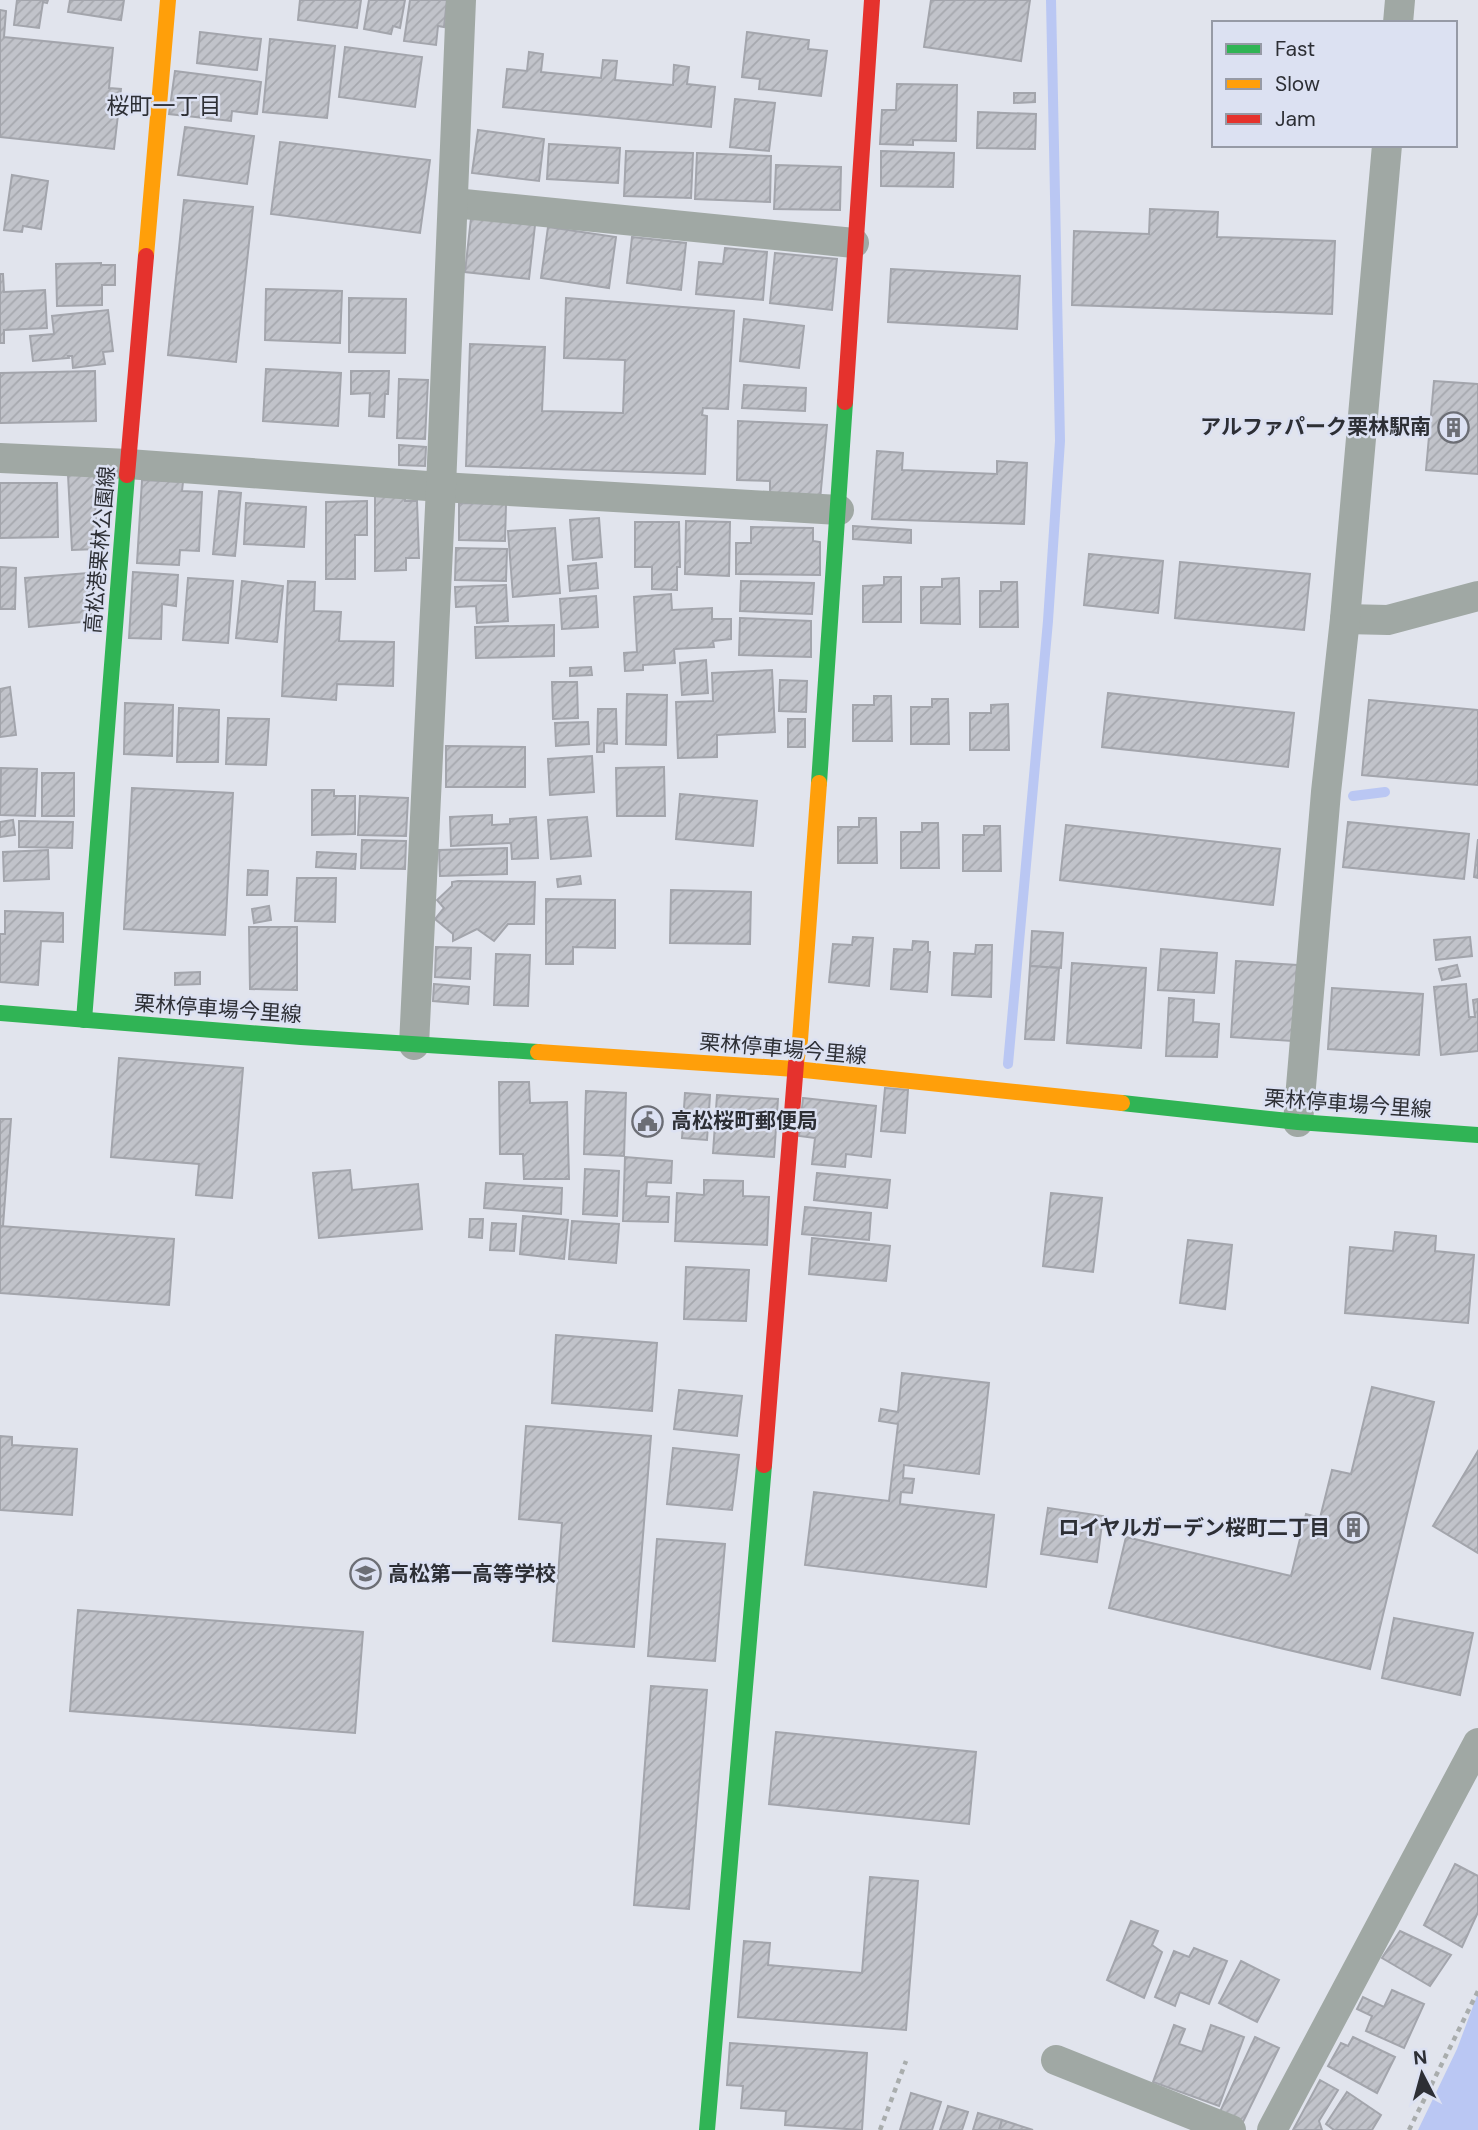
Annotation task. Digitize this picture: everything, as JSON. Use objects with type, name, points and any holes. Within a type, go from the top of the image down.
[{"type":"main road","name":"高松港栗林公園線","points":[[84,1020],[168,0]]},
{"type":"main road","points":[[707,2130],[780,1284],[795,1069],[800,1040],[839,510],[853,243],[872,0]]},
{"type":"main road","points":[[0,1013],[84,1020]]},
{"type":"main road","name":"栗林停車場今里線","points":[[84,1020],[414,1045],[795,1069],[1298,1122],[1478,1135]]},
{"type":"street","points":[[414,1045],[461,0]]},
{"type":"street","points":[[1398,21],[1400,0]]},
{"type":"street","points":[[1298,1122],[1387,147]]},
{"type":"street","points":[[454,202],[853,243]]},
{"type":"street","points":[[0,458],[839,510]]},
{"type":"street","points":[[1345,619],[1388,620],[1478,596]]},
{"type":"street","points":[[1272,2130],[1478,1743]]},
{"type":"street","points":[[1056,2060],[1231,2130]]},
{"type":"path","points":[[1409,2130],[1478,1991]]},
{"type":"path","points":[[880,2130],[906,2061]]},
{"type":"water","points":[[1478,1993],[1478,2130],[1418,2130],[1457,2049]]},
{"type":"building","points":[[17,0],[48,0],[47,3],[43,2],[39,28],[14,25]]},
{"type":"building","points":[[70,0],[124,0],[121,20],[68,12]]},
{"type":"building","points":[[300,0],[361,0],[357,28],[298,20]]},
{"type":"building","points":[[369,0],[405,0],[400,28],[393,26],[391,34],[364,29]]},
{"type":"building","points":[[410,0],[447,0],[444,27],[438,26],[436,45],[404,41]]},
{"type":"building","points":[[931,0],[1030,0],[1021,61],[924,47]]},
{"type":"building","points":[[0,10],[6,11],[4,37],[113,48],[109,88],[121,89],[114,149],[0,137]]},
{"type":"building","points":[[200,32],[261,39],[257,70],[197,63]]},
{"type":"building","points":[[747,32],[809,40],[808,49],[827,51],[821,96],[759,89],[760,79],[742,77]]},
{"type":"building","points":[[270,39],[335,46],[327,118],[263,112]]},
{"type":"building","points":[[345,47],[422,57],[415,107],[339,97]]},
{"type":"building","points":[[529,52],[543,54],[541,72],[601,78],[603,60],[617,61],[615,80],[673,85],[674,65],[689,67],[687,84],[715,87],[711,127],[503,107],[507,69],[527,71]]},
{"type":"building","points":[[175,71],[261,82],[257,114],[232,111],[231,121],[169,114]]},
{"type":"building","points":[[897,84],[957,85],[956,141],[913,140],[913,145],[880,144],[882,110],[896,110]]},
{"type":"building","points":[[1014,93],[1035,93],[1035,102],[1014,103]]},
{"type":"building","points":[[735,99],[775,103],[769,151],[730,147]]},
{"type":"building","points":[[978,112],[1036,114],[1035,149],[977,148]]},
{"type":"building","points":[[185,127],[254,136],[247,184],[178,175]]},
{"type":"building","points":[[478,130],[544,139],[539,181],[472,173]]},
{"type":"building","points":[[280,142],[430,160],[420,233],[271,214]]},
{"type":"building","points":[[549,144],[620,148],[618,183],[547,179]]},
{"type":"building","points":[[626,151],[693,153],[691,198],[624,196]]},
{"type":"building","points":[[881,151],[954,153],[953,187],[881,186]]},
{"type":"building","points":[[697,153],[771,156],[770,202],[695,199]]},
{"type":"building","points":[[776,165],[841,167],[840,210],[774,209]]},
{"type":"building","points":[[12,175],[48,181],[41,229],[23,226],[22,232],[4,230]]},
{"type":"building","points":[[184,200],[253,207],[236,362],[168,355]]},
{"type":"building","points":[[1150,209],[1218,212],[1217,237],[1335,241],[1332,314],[1072,305],[1074,231],[1149,234]]},
{"type":"building","points":[[471,218],[535,225],[529,279],[465,272]]},
{"type":"building","points":[[548,227],[616,237],[609,288],[541,278]]},
{"type":"building","points":[[632,237],[686,243],[681,290],[627,283]]},
{"type":"building","points":[[725,248],[767,252],[763,300],[696,294],[699,262],[723,264]]},
{"type":"building","points":[[775,253],[837,259],[832,310],[770,303]]},
{"type":"building","points":[[56,264],[115,265],[115,285],[102,285],[102,305],[57,306]]},
{"type":"building","points":[[891,269],[1020,276],[1017,329],[888,322]]},
{"type":"building","points":[[0,274],[3,274],[4,292],[45,290],[47,328],[4,330],[4,343],[0,343]]},
{"type":"building","points":[[266,289],[342,291],[340,343],[265,340]]},
{"type":"building","points":[[349,298],[406,299],[405,353],[349,352]]},
{"type":"building","points":[[566,298],[734,311],[728,409],[703,408],[702,415],[707,416],[705,474],[466,466],[470,344],[545,347],[542,411],[623,413],[625,360],[564,358]]},
{"type":"building","points":[[108,310],[113,351],[103,352],[105,364],[73,368],[72,356],[33,361],[30,336],[54,334],[52,316]]},
{"type":"building","points":[[744,319],[804,326],[799,368],[740,361]]},
{"type":"building","points":[[266,369],[341,373],[338,426],[263,421]]},
{"type":"building","points":[[95,371],[96,421],[0,423],[0,373]]},
{"type":"building","points":[[351,371],[389,371],[384,417],[369,416],[370,393],[351,394]]},
{"type":"building","points":[[399,379],[428,380],[425,439],[397,438]]},
{"type":"building","name":"アルファパーク栗林駅南","points":[[1434,381],[1478,384],[1478,474],[1426,470]]},
{"type":"building","points":[[744,385],[806,388],[805,411],[742,408]]},
{"type":"building","points":[[738,421],[827,425],[820,500],[770,498],[770,481],[737,480]]},
{"type":"building","points":[[399,445],[426,447],[425,466],[399,465]]},
{"type":"building","points":[[877,451],[903,453],[902,470],[997,474],[997,461],[1027,463],[1024,524],[872,519]]},
{"type":"building","points":[[94,473],[97,549],[72,550],[68,475]]},
{"type":"building","points":[[142,480],[183,482],[182,491],[202,492],[199,551],[180,550],[179,565],[137,563]]},
{"type":"building","points":[[0,483],[57,483],[58,537],[0,538]]},
{"type":"building","points":[[219,491],[241,493],[235,556],[213,554]]},
{"type":"building","points":[[375,495],[405,495],[405,501],[417,501],[419,558],[406,558],[406,570],[375,571]]},
{"type":"building","points":[[367,501],[367,535],[355,535],[355,579],[326,579],[326,502]]},
{"type":"building","points":[[246,503],[306,507],[304,547],[244,544]]},
{"type":"building","points":[[459,503],[506,504],[505,541],[459,540]]},
{"type":"building","points":[[599,518],[602,557],[573,560],[570,520]]},
{"type":"building","points":[[686,521],[730,522],[729,576],[685,574]]},
{"type":"building","points":[[635,522],[679,522],[680,567],[677,567],[677,590],[652,589],[652,567],[635,567]]},
{"type":"building","points":[[853,526],[911,530],[911,543],[853,539]]},
{"type":"building","points":[[751,527],[813,528],[813,541],[820,542],[820,575],[736,574],[736,543],[751,543]]},
{"type":"building","points":[[555,528],[560,593],[513,597],[508,531]]},
{"type":"building","points":[[456,548],[507,549],[506,581],[455,580]]},
{"type":"building","points":[[1089,554],[1163,561],[1158,613],[1084,605]]},
{"type":"building","points":[[1180,562],[1310,574],[1304,630],[1175,618]]},
{"type":"building","points":[[596,563],[598,588],[570,591],[568,566]]},
{"type":"building","points":[[0,567],[16,568],[15,609],[0,609]]},
{"type":"building","points":[[133,572],[178,575],[176,606],[162,604],[161,639],[129,638]]},
{"type":"building","points":[[88,573],[92,621],[29,627],[25,578]]},
{"type":"building","points":[[884,577],[901,577],[901,622],[863,622],[863,586],[884,585]]},
{"type":"building","points":[[188,578],[233,581],[228,643],[183,640]]},
{"type":"building","points":[[959,578],[960,624],[921,623],[921,587],[942,587],[942,579]]},
{"type":"building","points":[[242,581],[283,586],[277,642],[236,638]]},
{"type":"building","points":[[288,581],[315,582],[314,611],[341,612],[339,641],[394,642],[393,686],[337,684],[336,700],[282,696]]},
{"type":"building","points":[[741,581],[814,583],[812,614],[740,611]]},
{"type":"building","points":[[1001,582],[1017,582],[1018,627],[980,627],[980,591],[1001,591]]},
{"type":"building","points":[[506,585],[508,621],[477,623],[476,606],[456,607],[455,587]]},
{"type":"building","points":[[671,594],[672,610],[712,608],[712,619],[731,619],[731,639],[713,641],[714,647],[674,649],[675,663],[643,665],[643,670],[625,671],[624,653],[637,652],[634,597]]},
{"type":"building","points":[[596,596],[598,627],[562,629],[560,599]]},
{"type":"building","points":[[740,618],[811,621],[811,657],[739,655]]},
{"type":"building","points":[[554,625],[554,656],[476,658],[475,627]]},
{"type":"building","points":[[706,660],[708,693],[682,695],[680,663]]},
{"type":"building","points":[[591,667],[592,675],[570,676],[570,668]]},
{"type":"building","points":[[772,670],[775,732],[717,735],[717,757],[678,758],[676,702],[713,701],[712,673]]},
{"type":"building","points":[[780,680],[807,681],[806,712],[779,711]]},
{"type":"building","points":[[552,682],[577,682],[578,718],[553,719]]},
{"type":"building","points":[[10,687],[16,735],[0,737],[0,689]]},
{"type":"building","points":[[1108,693],[1294,713],[1288,767],[1102,747]]},
{"type":"building","points":[[627,694],[667,695],[666,745],[626,744]]},
{"type":"building","points":[[874,696],[891,696],[892,741],[853,741],[853,705],[874,705]]},
{"type":"building","points":[[932,699],[948,699],[949,744],[911,744],[911,707],[932,707]]},
{"type":"building","points":[[1369,700],[1478,710],[1478,785],[1362,775]]},
{"type":"building","points":[[125,703],[173,705],[172,756],[124,754]]},
{"type":"building","points":[[1008,704],[1009,750],[970,750],[970,713],[991,713],[991,705]]},
{"type":"building","points":[[179,708],[219,710],[218,762],[177,762]]},
{"type":"building","points":[[598,709],[616,709],[617,744],[604,743],[604,752],[597,752]]},
{"type":"building","points":[[228,718],[269,719],[266,765],[226,764]]},
{"type":"building","points":[[788,719],[805,719],[805,747],[788,747]]},
{"type":"building","points":[[588,722],[589,744],[556,746],[555,723]]},
{"type":"building","points":[[446,746],[525,747],[525,787],[446,787]]},
{"type":"building","points":[[592,756],[594,792],[550,795],[548,759]]},
{"type":"building","points":[[664,767],[665,816],[617,816],[616,768]]},
{"type":"building","points":[[1,768],[37,769],[35,816],[0,815]]},
{"type":"building","points":[[42,773],[74,773],[74,816],[42,816]]},
{"type":"building","points":[[132,788],[233,793],[225,935],[124,929]]},
{"type":"building","points":[[312,790],[334,790],[334,796],[355,796],[355,834],[312,835]]},
{"type":"building","points":[[680,794],[757,801],[753,846],[676,839]]},
{"type":"building","points":[[360,796],[408,798],[406,836],[358,835]]},
{"type":"building","points":[[492,815],[492,825],[510,824],[510,819],[536,817],[538,858],[512,859],[511,843],[451,846],[450,817]]},
{"type":"building","points":[[587,817],[591,856],[551,859],[548,820]]},
{"type":"building","points":[[859,818],[876,818],[877,863],[838,863],[838,827],[859,827]]},
{"type":"building","points":[[13,820],[15,835],[0,837],[0,822]]},
{"type":"building","points":[[19,821],[73,822],[72,848],[19,847]]},
{"type":"building","points":[[1348,822],[1469,834],[1464,879],[1343,867]]},
{"type":"building","points":[[922,823],[938,823],[939,868],[901,868],[901,832],[922,832]]},
{"type":"building","points":[[1066,825],[1280,849],[1273,905],[1060,880]]},
{"type":"building","points":[[984,826],[1000,826],[1001,871],[963,871],[963,835],[984,835]]},
{"type":"building","points":[[1478,839],[1478,878],[1474,877]]},
{"type":"building","points":[[362,840],[406,841],[405,869],[361,868]]},
{"type":"building","points":[[507,848],[507,874],[440,876],[439,850]]},
{"type":"building","points":[[48,850],[49,879],[4,881],[3,852]]},
{"type":"building","points":[[317,852],[356,854],[355,869],[316,867]]},
{"type":"building","points":[[248,870],[268,871],[267,895],[247,895]]},
{"type":"building","points":[[580,876],[581,884],[558,887],[557,879]]},
{"type":"building","points":[[297,878],[336,878],[335,922],[295,921]]},
{"type":"building","points":[[452,882],[535,882],[534,924],[508,924],[494,941],[477,929],[453,941],[453,934],[435,919],[444,908],[437,900],[452,886]]},
{"type":"building","points":[[671,890],[751,892],[750,944],[670,943]]},
{"type":"building","points":[[546,899],[615,900],[615,948],[573,947],[573,964],[546,964]]},
{"type":"building","points":[[269,906],[271,920],[254,923],[252,909]]},
{"type":"building","points":[[5,911],[63,913],[63,942],[41,941],[38,985],[0,982],[0,934],[5,934]]},
{"type":"building","points":[[249,927],[297,927],[297,990],[250,989]]},
{"type":"building","points":[[1032,931],[1063,933],[1061,968],[1030,966]]},
{"type":"building","points":[[853,937],[873,938],[869,986],[829,982],[833,944],[852,945]]},
{"type":"building","points":[[1470,937],[1472,956],[1436,960],[1434,940]]},
{"type":"building","points":[[913,941],[928,942],[930,952],[927,992],[891,989],[894,949],[912,950]]},
{"type":"building","points":[[976,945],[992,945],[991,997],[952,995],[954,953],[975,954]]},
{"type":"building","points":[[436,947],[471,948],[470,979],[435,977]]},
{"type":"building","points":[[1161,949],[1217,953],[1214,993],[1158,990]]},
{"type":"building","points":[[496,954],[530,955],[528,1006],[494,1005]]},
{"type":"building","points":[[1236,961],[1297,965],[1292,1041],[1231,1037]]},
{"type":"building","points":[[1072,963],[1146,968],[1141,1048],[1067,1043]]},
{"type":"building","points":[[1457,965],[1460,976],[1442,980],[1439,969]]},
{"type":"building","points":[[1030,966],[1059,968],[1054,1040],[1025,1039]]},
{"type":"building","points":[[200,972],[200,984],[175,985],[175,973]]},
{"type":"building","points":[[434,984],[469,987],[468,1004],[433,1001]]},
{"type":"building","points":[[1466,984],[1469,1017],[1475,1017],[1473,1000],[1478,999],[1478,1051],[1441,1055],[1434,987]]},
{"type":"building","points":[[1332,988],[1423,994],[1419,1055],[1328,1049]]},
{"type":"building","points":[[1169,998],[1194,1000],[1193,1022],[1219,1024],[1217,1057],[1166,1056]]},
{"type":"building","points":[[119,1058],[243,1068],[232,1198],[196,1195],[199,1164],[111,1157]]},
{"type":"building","points":[[499,1082],[529,1082],[530,1103],[567,1102],[569,1179],[524,1179],[523,1154],[500,1154]]},
{"type":"building","points":[[885,1088],[908,1090],[905,1133],[881,1131]]},
{"type":"building","points":[[586,1091],[626,1093],[624,1156],[584,1154]]},
{"type":"building","points":[[685,1093],[710,1095],[707,1140],[682,1138]]},
{"type":"building","points":[[717,1095],[778,1099],[774,1157],[713,1153]]},
{"type":"building","points":[[803,1098],[876,1106],[871,1157],[846,1154],[845,1167],[812,1164],[815,1138],[799,1136]]},
{"type":"building","points":[[0,1119],[11,1119],[3,1226],[0,1226]]},
{"type":"building","points":[[625,1157],[672,1161],[671,1183],[647,1182],[646,1196],[669,1197],[668,1222],[623,1221]]},
{"type":"building","points":[[585,1169],[619,1171],[617,1216],[583,1214]]},
{"type":"building","points":[[350,1170],[352,1190],[418,1184],[422,1229],[319,1238],[313,1173]]},
{"type":"building","points":[[817,1173],[890,1180],[887,1208],[814,1200]]},
{"type":"building","points":[[704,1180],[743,1181],[743,1196],[769,1197],[767,1245],[675,1241],[677,1193],[704,1195]]},
{"type":"building","points":[[486,1183],[562,1188],[561,1214],[484,1208]]},
{"type":"building","points":[[1051,1193],[1102,1198],[1093,1272],[1043,1266]]},
{"type":"building","points":[[805,1207],[871,1213],[869,1240],[802,1234]]},
{"type":"building","points":[[523,1216],[568,1220],[564,1259],[520,1254]]},
{"type":"building","points":[[470,1219],[483,1219],[482,1238],[469,1237]]},
{"type":"building","points":[[572,1221],[619,1224],[616,1263],[569,1259]]},
{"type":"building","points":[[492,1223],[516,1224],[514,1251],[490,1250]]},
{"type":"building","points":[[0,1226],[174,1239],[169,1305],[0,1293]]},
{"type":"building","points":[[1395,1232],[1436,1236],[1435,1251],[1474,1255],[1468,1323],[1345,1313],[1350,1247],[1393,1251]]},
{"type":"building","points":[[812,1238],[890,1246],[886,1281],[809,1274]]},
{"type":"building","points":[[1188,1240],[1232,1245],[1225,1309],[1180,1303]]},
{"type":"building","points":[[686,1267],[749,1270],[746,1321],[684,1319]]},
{"type":"building","points":[[556,1335],[657,1343],[652,1411],[552,1403]]},
{"type":"building","points":[[902,1373],[989,1383],[979,1474],[904,1465],[903,1478],[914,1479],[912,1493],[901,1492],[900,1504],[994,1515],[986,1587],[805,1565],[814,1492],[889,1501],[898,1424],[879,1421],[881,1409],[898,1412]]},
{"type":"building","name":"ロイヤルガーデン桜町二丁目","points":[[1372,1387],[1434,1402],[1370,1669],[1109,1608],[1126,1537],[1291,1576],[1306,1514],[1320,1518],[1332,1470],[1351,1474]]},
{"type":"building","points":[[679,1390],[742,1396],[737,1436],[674,1429]]},
{"type":"building","points":[[526,1426],[651,1436],[634,1647],[553,1641],[562,1523],[519,1519]]},
{"type":"building","points":[[0,1436],[12,1437],[12,1445],[77,1449],[72,1515],[0,1510]]},
{"type":"building","points":[[673,1448],[739,1455],[732,1510],[667,1504]]},
{"type":"building","points":[[1478,1451],[1478,1553],[1433,1526]]},
{"type":"building","points":[[1048,1508],[1103,1516],[1097,1562],[1041,1554]]},
{"type":"building","points":[[657,1539],[725,1544],[715,1661],[648,1656]]},
{"type":"building","points":[[78,1610],[363,1632],[355,1733],[70,1711]]},
{"type":"building","points":[[1394,1618],[1473,1633],[1460,1695],[1382,1678]]},
{"type":"building","points":[[651,1686],[707,1690],[689,1909],[634,1905]]},
{"type":"building","points":[[776,1732],[976,1752],[969,1824],[769,1804]]},
{"type":"building","points":[[1455,1864],[1478,1876],[1478,1912],[1462,1947],[1424,1925]]},
{"type":"building","points":[[870,1877],[918,1881],[906,2030],[738,2017],[744,1941],[770,1943],[768,1965],[862,1973]]},
{"type":"building","points":[[1131,1921],[1158,1931],[1152,1945],[1162,1952],[1144,1998],[1107,1980]]},
{"type":"building","points":[[1400,1931],[1451,1955],[1430,1986],[1382,1958]]},
{"type":"building","points":[[1194,1948],[1227,1961],[1209,2004],[1180,1992],[1175,2006],[1155,1997],[1174,1951],[1189,1957]]},
{"type":"building","points":[[1241,1961],[1279,1980],[1257,2022],[1219,2003]]},
{"type":"building","points":[[1392,1990],[1424,2004],[1404,2048],[1366,2031],[1372,2016],[1357,2009],[1363,1997],[1384,2007]]},
{"type":"building","points":[[1174,2025],[1185,2029],[1179,2044],[1202,2052],[1211,2025],[1244,2037],[1219,2106],[1153,2082]]},
{"type":"building","points":[[1255,2037],[1279,2048],[1241,2126],[1218,2116]]},
{"type":"building","points":[[1353,2037],[1395,2057],[1377,2093],[1328,2066],[1341,2043],[1348,2046]]},
{"type":"building","points":[[730,2043],[867,2053],[862,2130],[785,2125],[786,2111],[741,2108],[743,2086],[727,2085]]},
{"type":"building","points":[[1320,2080],[1338,2090],[1319,2121],[1322,2130],[1293,2130]]},
{"type":"building","points":[[1347,2092],[1381,2115],[1372,2130],[1334,2130],[1326,2124]]},
{"type":"building","points":[[911,2093],[941,2102],[932,2130],[900,2130]]},
{"type":"building","points":[[948,2106],[968,2112],[962,2130],[940,2130]]},
{"type":"building","points":[[978,2113],[1002,2120],[999,2130],[973,2130]]},
{"type":"building","points":[[1002,2120],[1033,2130],[999,2130]]},
{"type":"waterway","points":[[1008,1064],[1048,621],[1060,441],[1051,0]]},
{"type":"waterway","points":[[1353,796],[1385,792]]},
{"type":"traffic: fast","points":[[819,783],[845,402]]},
{"type":"traffic: fast","points":[[84,1020],[127,475]]},
{"type":"traffic: fast","points":[[0,1013],[301,1037],[538,1052]]},
{"type":"traffic: fast","points":[[1122,1103],[1298,1122],[1478,1135]]},
{"type":"traffic: fast","points":[[707,2130],[764,1465]]},
{"type":"traffic: slow","points":[[146,256],[168,0]]},
{"type":"traffic: slow","points":[[796,1063],[800,1040],[819,783]]},
{"type":"traffic: slow","points":[[538,1052],[795,1069],[1122,1103]]},
{"type":"traffic: jam","points":[[845,402],[872,0]]},
{"type":"traffic: jam","points":[[127,475],[146,256]]},
{"type":"traffic: jam","points":[[764,1465],[796,1063]]},
{"type":"place","name":"アルファパーク栗林駅南","points":[[1454,427]]},
{"type":"place","name":"高松桜町郵便局","points":[[648,1121]]},
{"type":"place","name":"ロイヤルガーデン桜町二丁目","points":[[1353,1528]]},
{"type":"place","name":"高松第一高等学校","points":[[365,1574]]},
{"type":"district","name":"桜町一丁目","points":[[164,106]]}]
